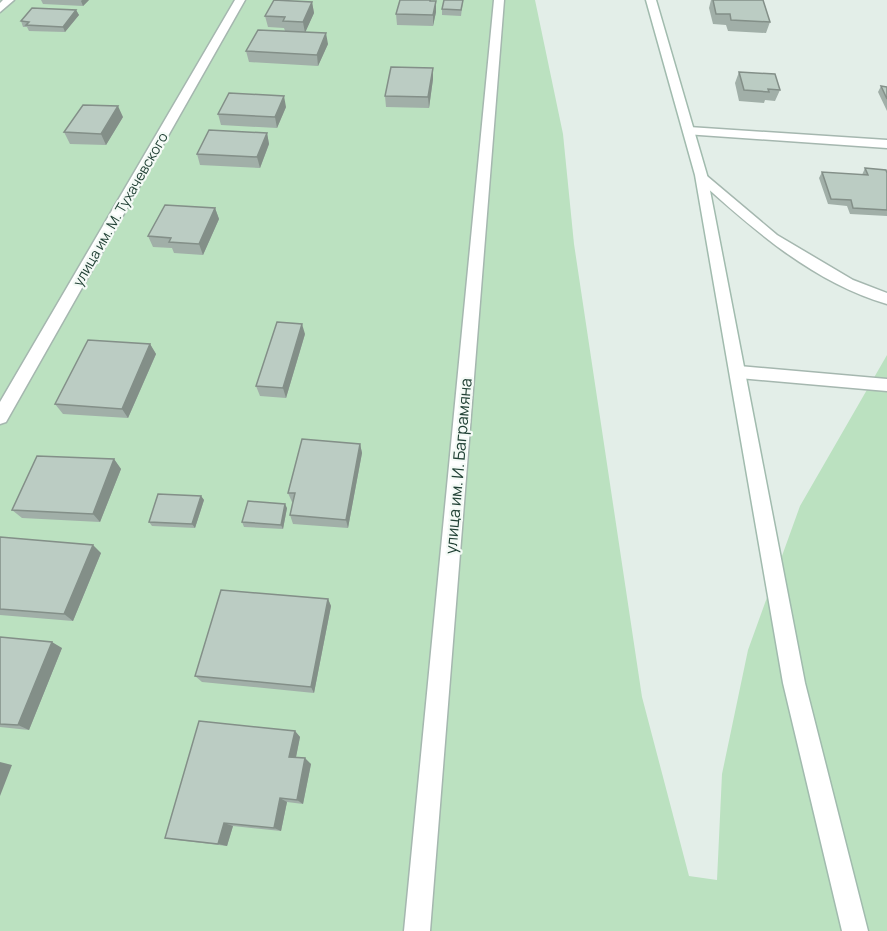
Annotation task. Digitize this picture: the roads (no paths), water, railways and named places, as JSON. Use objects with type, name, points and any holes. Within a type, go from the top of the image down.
[{"type":"street","points":[[0,9],[9,0]]},
{"type":"street","name":"улица им. М. Тухачевского","points":[[0,417],[240,0]]},
{"type":"street","name":"улица им. И. Баграмяна","points":[[417,931],[499,0]]},
{"type":"street","points":[[651,0],[701,175],[739,372],[794,683],[855,931]]},
{"type":"street","points":[[689,131],[887,144]]},
{"type":"street","points":[[701,175],[772,238],[848,284],[887,299]]},
{"type":"street","points":[[739,372],[887,385]]}]
